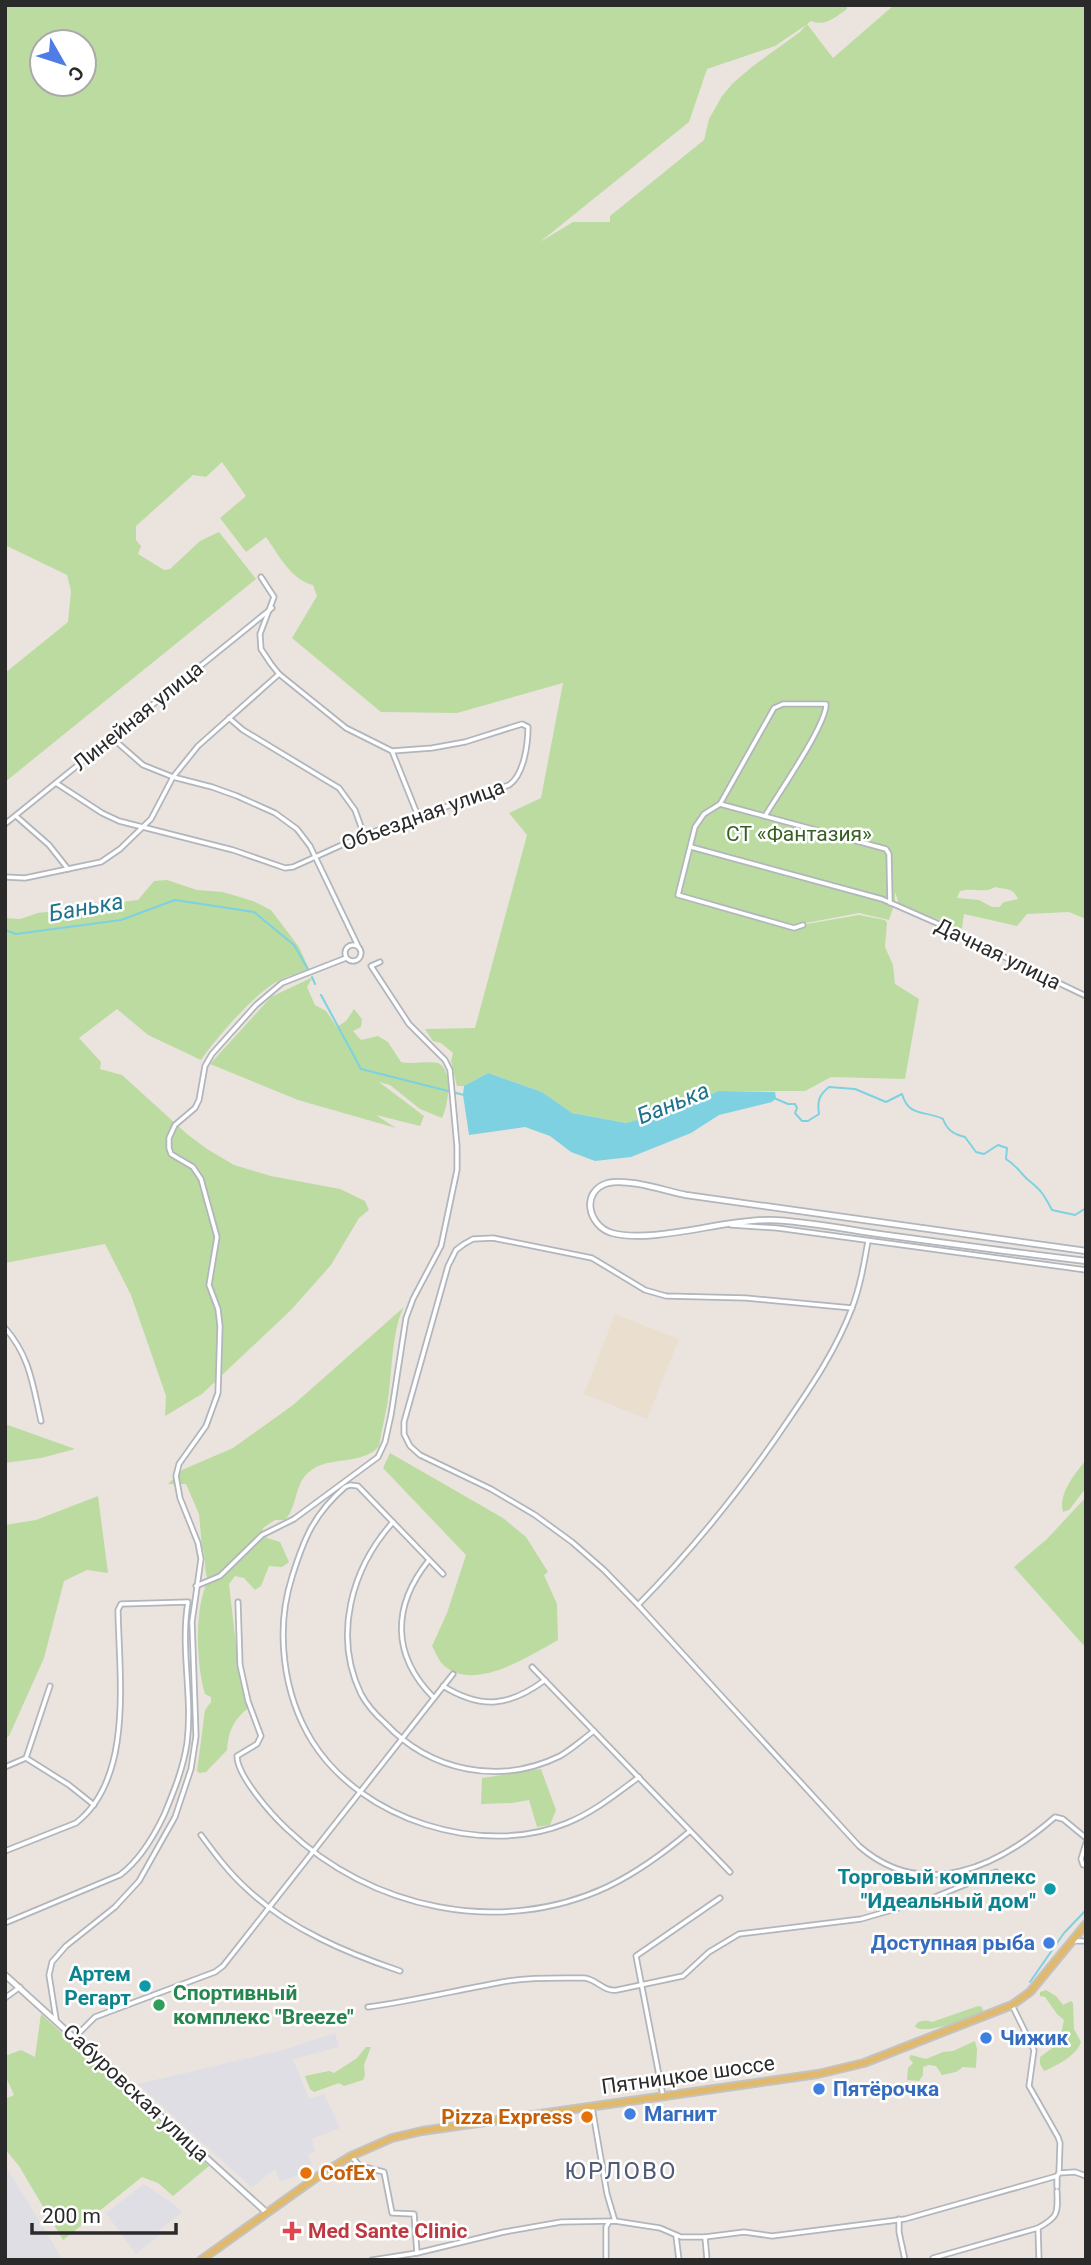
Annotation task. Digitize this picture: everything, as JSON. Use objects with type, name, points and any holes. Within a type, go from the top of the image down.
[{"type":"main road","name":"Пятницкое шоссе","points":[[201,2260],[351,2156],[392,2138],[422,2130],[840,2070],[907,2047],[1012,2006],[1030,1992],[1086,1924]]},
{"type":"street","points":[[261,577],[274,597],[260,634],[261,649],[279,674],[346,728],[393,751],[418,816]]},
{"type":"street","name":"Линейная улица","points":[[5,824],[272,608]]},
{"type":"street","points":[[5,877],[24,878],[100,862],[120,849],[145,827],[173,777],[198,746],[279,674]]},
{"type":"street","points":[[765,816],[818,728],[826,711],[826,704],[783,704],[774,708],[720,804],[699,819],[678,893],[680,897],[794,928],[803,925]]},
{"type":"street","points":[[229,718],[243,730],[339,788],[355,810],[365,835]]},
{"type":"street","name":"Объездная улица","points":[[56,783],[119,821],[233,850],[285,868],[293,867],[365,835],[516,781],[527,725],[522,724],[465,742],[393,751]]},
{"type":"street","points":[[111,737],[143,765],[173,777],[212,787],[275,813],[297,829],[314,857],[358,946],[361,953],[359,959],[352,962],[346,958],[345,953],[348,946],[358,946]]},
{"type":"street","points":[[720,804],[886,849],[889,854],[890,903]]},
{"type":"street","points":[[16,816],[49,845],[68,869]]},
{"type":"street","name":"Дачная улица","points":[[691,847],[890,903],[948,928],[1086,996]]},
{"type":"street","points":[[56,2019],[49,1975],[52,1962],[66,1946],[115,1907],[139,1881],[175,1817],[191,1769],[196,1736],[192,1622],[201,1559],[198,1543],[180,1498],[176,1476],[179,1464],[206,1426],[218,1393],[220,1326],[218,1309],[209,1285],[217,1237],[201,1179],[193,1167],[171,1154],[169,1138],[175,1125],[195,1108],[200,1100],[205,1066],[212,1054],[256,1005],[282,983],[346,958]]},
{"type":"street","points":[[196,1586],[220,1576],[262,1535],[294,1519],[378,1457],[385,1442],[406,1318],[441,1246],[457,1170],[457,1146],[450,1070],[445,1060],[408,1024],[371,966],[380,962]]},
{"type":"street","points":[[1086,1251],[687,1195],[623,1182],[608,1183],[600,1187],[594,1193],[590,1204],[591,1216],[596,1223],[613,1233],[659,1233],[757,1220],[781,1221],[1086,1261]]},
{"type":"street","points":[[718,1225],[776,1228],[1086,1270]]},
{"type":"street","points":[[852,1308],[746,1298],[666,1296],[645,1290],[592,1258],[500,1239],[473,1239],[456,1250],[444,1280],[404,1422],[404,1434],[410,1446],[420,1455],[491,1489],[535,1515],[572,1542],[639,1605],[859,1846],[887,1866],[927,1876],[960,1871],[1007,1853],[1055,1816],[1063,1819],[1086,1841],[1081,1859],[1086,1865]]},
{"type":"street","points":[[639,1605],[712,1525],[755,1470],[814,1382],[837,1342],[852,1308],[861,1281],[868,1241]]},
{"type":"street","points":[[5,1328],[17,1341],[25,1356],[41,1421]]},
{"type":"street","points":[[443,1574],[358,1486],[345,1487],[317,1516],[307,1532],[287,1592],[284,1641],[286,1670],[292,1697],[312,1741],[325,1759],[361,1790],[402,1816],[424,1825],[477,1836],[532,1833],[566,1824],[590,1812],[639,1777]]},
{"type":"street","points":[[393,1522],[365,1559],[355,1583],[349,1612],[348,1640],[350,1661],[363,1697],[401,1740],[438,1762],[473,1771],[496,1772],[518,1769],[560,1755],[594,1731]]},
{"type":"street","points":[[429,1560],[408,1592],[402,1611],[401,1629],[410,1667],[418,1681],[434,1698]]},
{"type":"street","points":[[5,1851],[76,1823],[102,1794],[119,1738],[118,1610],[121,1604],[188,1602],[184,1627],[187,1740],[181,1776],[146,1848],[134,1865],[120,1875],[5,1923]]},
{"type":"street","points":[[238,1602],[240,1665],[248,1701],[261,1736],[257,1744],[239,1753],[236,1759],[266,1807],[312,1852],[368,1886],[398,1897],[447,1909],[515,1910],[547,1907],[605,1888],[660,1856],[690,1831]]},
{"type":"street","points":[[532,1667],[730,1872]]},
{"type":"street","points":[[75,2037],[95,2017],[215,1972],[223,1966],[453,1674]]},
{"type":"street","points":[[443,1685],[467,1698],[497,1703],[528,1693],[545,1680]]},
{"type":"street","points":[[5,1767],[26,1758],[50,1686]]},
{"type":"street","points":[[26,1758],[69,1785],[94,1805]]},
{"type":"street","points":[[201,1835],[229,1871],[268,1906],[343,1950],[400,1971]]},
{"type":"street","points":[[368,2007],[408,2002],[498,1982],[590,1979],[612,1991],[683,1976],[709,1952],[739,1934],[861,1919],[930,1899],[996,1872]]},
{"type":"street","points":[[663,2096],[641,1985],[638,1954],[720,1898]]},
{"type":"street","points":[[1069,1942],[1086,1941]]},
{"type":"street","name":"Сабуровская улица","points":[[5,1975],[266,2213]]},
{"type":"street","points":[[5,1998],[20,1987]]},
{"type":"street","points":[[933,2259],[944,2258],[1038,2228],[1053,2220],[1056,2214],[1058,2137],[1029,2086],[1034,2056],[1032,2044],[1012,2006]]},
{"type":"street","points":[[592,2106],[612,2221]]},
{"type":"street","points":[[351,2156],[360,2166],[384,2172],[392,2213],[414,2214],[417,2253]]},
{"type":"street","points":[[372,2260],[417,2253],[555,2222],[612,2221],[660,2228],[676,2236],[705,2237],[744,2232],[772,2236],[900,2219],[1058,2174],[1075,2172],[1086,2176]]},
{"type":"street","points":[[900,2219],[899,2231],[905,2260]]},
{"type":"street","points":[[606,2260],[606,2227],[612,2221]]},
{"type":"street","points":[[1038,2228],[1039,2260]]},
{"type":"street","points":[[676,2236],[679,2260]]},
{"type":"street","points":[[705,2237],[707,2260]]},
{"type":"shaded area","points":[[615,1314],[679,1339],[647,1419],[584,1394]]},
{"type":"shaded area","points":[[335,2033],[339,2047],[293,2059],[309,2099],[324,2094],[340,2128],[312,2139],[315,2152],[308,2154],[313,2169],[280,2182],[275,2169],[252,2188],[138,2084],[283,2050]]},
{"type":"shaded area","points":[[5,2165],[63,2260],[5,2260]]},
{"type":"shaded area","points":[[144,2184],[182,2212],[159,2230],[161,2234],[136,2254],[106,2213]]},
{"type":"green space","name":"СТ «Фантазия»","points":[[5,5],[847,5],[847,9],[830,20],[821,23],[811,21],[807,24],[833,58],[894,5],[1086,5],[1086,919],[1069,912],[1027,914],[1017,926],[964,914],[962,928],[958,931],[947,923],[899,904],[895,892],[889,920],[859,913],[806,923],[804,928],[807,924],[859,915],[885,920],[887,923],[885,947],[893,965],[895,984],[919,999],[905,1079],[831,1077],[805,1091],[719,1091],[669,1111],[626,1123],[572,1113],[542,1092],[488,1073],[464,1086],[457,1086],[451,1061],[453,1053],[441,1043],[433,1041],[425,1029],[475,1028],[527,835],[509,813],[541,798],[563,683],[457,713],[381,712],[292,638],[317,596],[313,585],[291,572],[266,537],[246,552],[220,518],[246,496],[222,462],[206,477],[193,475],[136,526],[136,540],[141,546],[138,554],[164,570],[170,569],[200,541],[219,532],[256,579],[5,782],[5,673],[68,622],[71,591],[67,575],[5,545]],"holes":[[[806,25],[733,83],[709,119],[704,140],[610,216],[610,222],[573,222],[540,242],[689,122],[707,69],[775,46]],[[995,887],[1014,892],[1018,899],[992,907],[979,900],[957,898],[960,891]]]},
{"type":"green space","points":[[167,880],[197,890],[223,892],[253,901],[271,910],[299,947],[309,969],[278,981],[258,995],[226,1028],[201,1060],[148,1035],[117,1009],[79,1038],[101,1062],[100,1069],[122,1075],[207,1149],[234,1165],[271,1176],[340,1189],[365,1201],[369,1210],[359,1218],[331,1265],[291,1310],[202,1394],[165,1416],[166,1396],[131,1295],[105,1244],[5,1263],[5,918],[20,919],[38,913],[138,900],[154,881]]},
{"type":"green space","points":[[313,977],[307,987],[315,1005],[326,1011],[337,1027],[346,1021],[354,1009],[362,1019],[361,1027],[353,1031],[361,1040],[378,1036],[388,1042],[401,1062],[436,1063],[444,1068],[448,1090],[442,1118],[420,1109],[390,1085],[379,1082],[424,1116],[420,1126],[376,1115],[396,1128],[298,1100],[210,1064],[271,997]]},
{"type":"green space","points":[[404,1307],[395,1336],[388,1399],[379,1446],[364,1456],[326,1464],[309,1472],[301,1483],[285,1520],[275,1520],[263,1528],[261,1536],[280,1542],[289,1562],[282,1567],[269,1566],[261,1586],[255,1590],[244,1578],[235,1576],[229,1584],[240,1680],[248,1708],[233,1726],[227,1750],[206,1772],[199,1773],[197,1771],[205,1710],[211,1702],[211,1697],[205,1694],[198,1652],[200,1606],[208,1580],[199,1514],[186,1484],[168,1484],[182,1470],[233,1448],[293,1405]]},
{"type":"green space","points":[[5,1424],[75,1449],[41,1458],[5,1463]]},
{"type":"green space","points":[[390,1453],[503,1518],[526,1537],[548,1572],[544,1575],[557,1604],[558,1640],[518,1662],[488,1673],[459,1674],[442,1664],[432,1646],[447,1613],[466,1555],[383,1468]]},
{"type":"green space","points":[[1086,1459],[1086,1488],[1069,1510],[1063,1512],[1065,1490]]},
{"type":"green space","points":[[98,1496],[108,1573],[87,1570],[64,1581],[44,1658],[9,1736],[5,1738],[5,1525],[36,1520]]},
{"type":"green space","points":[[1086,1497],[1086,1648],[1014,1567],[1047,1539]]},
{"type":"green space","points":[[541,1769],[556,1810],[550,1825],[537,1827],[529,1800],[481,1804],[482,1778]]},
{"type":"green space","points":[[1046,1990],[1056,1996],[1063,2005],[1071,2001],[1073,2003],[1074,2029],[1081,2042],[1070,2056],[1044,2071],[1040,2057],[1059,2043],[1064,2020],[1045,1997],[1040,1996],[1040,1992]]},
{"type":"green space","points":[[978,2006],[982,2007],[981,2013],[957,2022],[937,2028],[915,2027],[920,2022],[932,2022]]},
{"type":"green space","points":[[41,2014],[209,2166],[173,2196],[158,2183],[142,2177],[63,2240],[19,2166],[5,2149],[5,2099],[14,2095],[5,2075],[5,2056],[21,2050],[35,2057]]},
{"type":"green space","points":[[975,2041],[976,2068],[963,2067],[956,2072],[942,2075],[936,2066],[929,2065],[923,2067],[923,2075],[919,2081],[907,2080],[908,2068],[913,2063],[909,2058],[911,2055],[926,2059]]},
{"type":"green space","points":[[366,2047],[371,2047],[364,2065],[363,2080],[344,2086],[339,2083],[314,2092],[310,2089],[305,2076],[329,2071],[334,2073],[357,2058]]},
{"type":"water","points":[[488,1073],[542,1092],[572,1113],[626,1123],[669,1111],[719,1091],[775,1092],[776,1098],[772,1102],[719,1115],[691,1133],[631,1157],[595,1161],[571,1152],[550,1136],[525,1127],[469,1135],[464,1086]]},
{"type":"waterway","name":"Банька","points":[[5,930],[16,934],[121,920],[175,900],[254,912],[294,945],[309,971]]},
{"type":"waterway","name":"Банька","points":[[312,977],[315,984]]},
{"type":"waterway","name":"Банька","points":[[321,995],[361,1069],[464,1095]]},
{"type":"waterway","name":"Банька","points":[[774,1098],[795,1104],[795,1113],[802,1121],[808,1121],[819,1114],[820,1099],[829,1087],[855,1089],[886,1102],[902,1094],[909,1107],[943,1119],[949,1129],[965,1137],[976,1152],[984,1154],[998,1145],[1007,1148],[1006,1159],[1039,1189],[1052,1210],[1075,1215],[1086,1208]]},
{"type":"waterway","points":[[1030,1982],[1064,1933],[1086,1910]]},
{"type":"place","name":"Торговый комплекс \"Идеальный дом\"","points":[[1050,1889]]},
{"type":"place","name":"Доступная рыба","points":[[1049,1943]]},
{"type":"place","name":"Артем Регарт","points":[[145,1986]]},
{"type":"place","name":"Спортивный комплекс \"Breeze\"","points":[[159,2005]]},
{"type":"place","name":"Чижик","points":[[986,2038]]},
{"type":"place","name":"Пятёрочка","points":[[819,2089]]},
{"type":"place","name":"Магнит","points":[[630,2114]]},
{"type":"place","name":"Pizza Express","points":[[587,2117]]},
{"type":"place","name":"CofEx","points":[[306,2173]]},
{"type":"place","name":"Med Sante Clinic","points":[[292,2231]]},
{"type":"district","name":"ЮРЛОВО","points":[[621,2171]]}]
